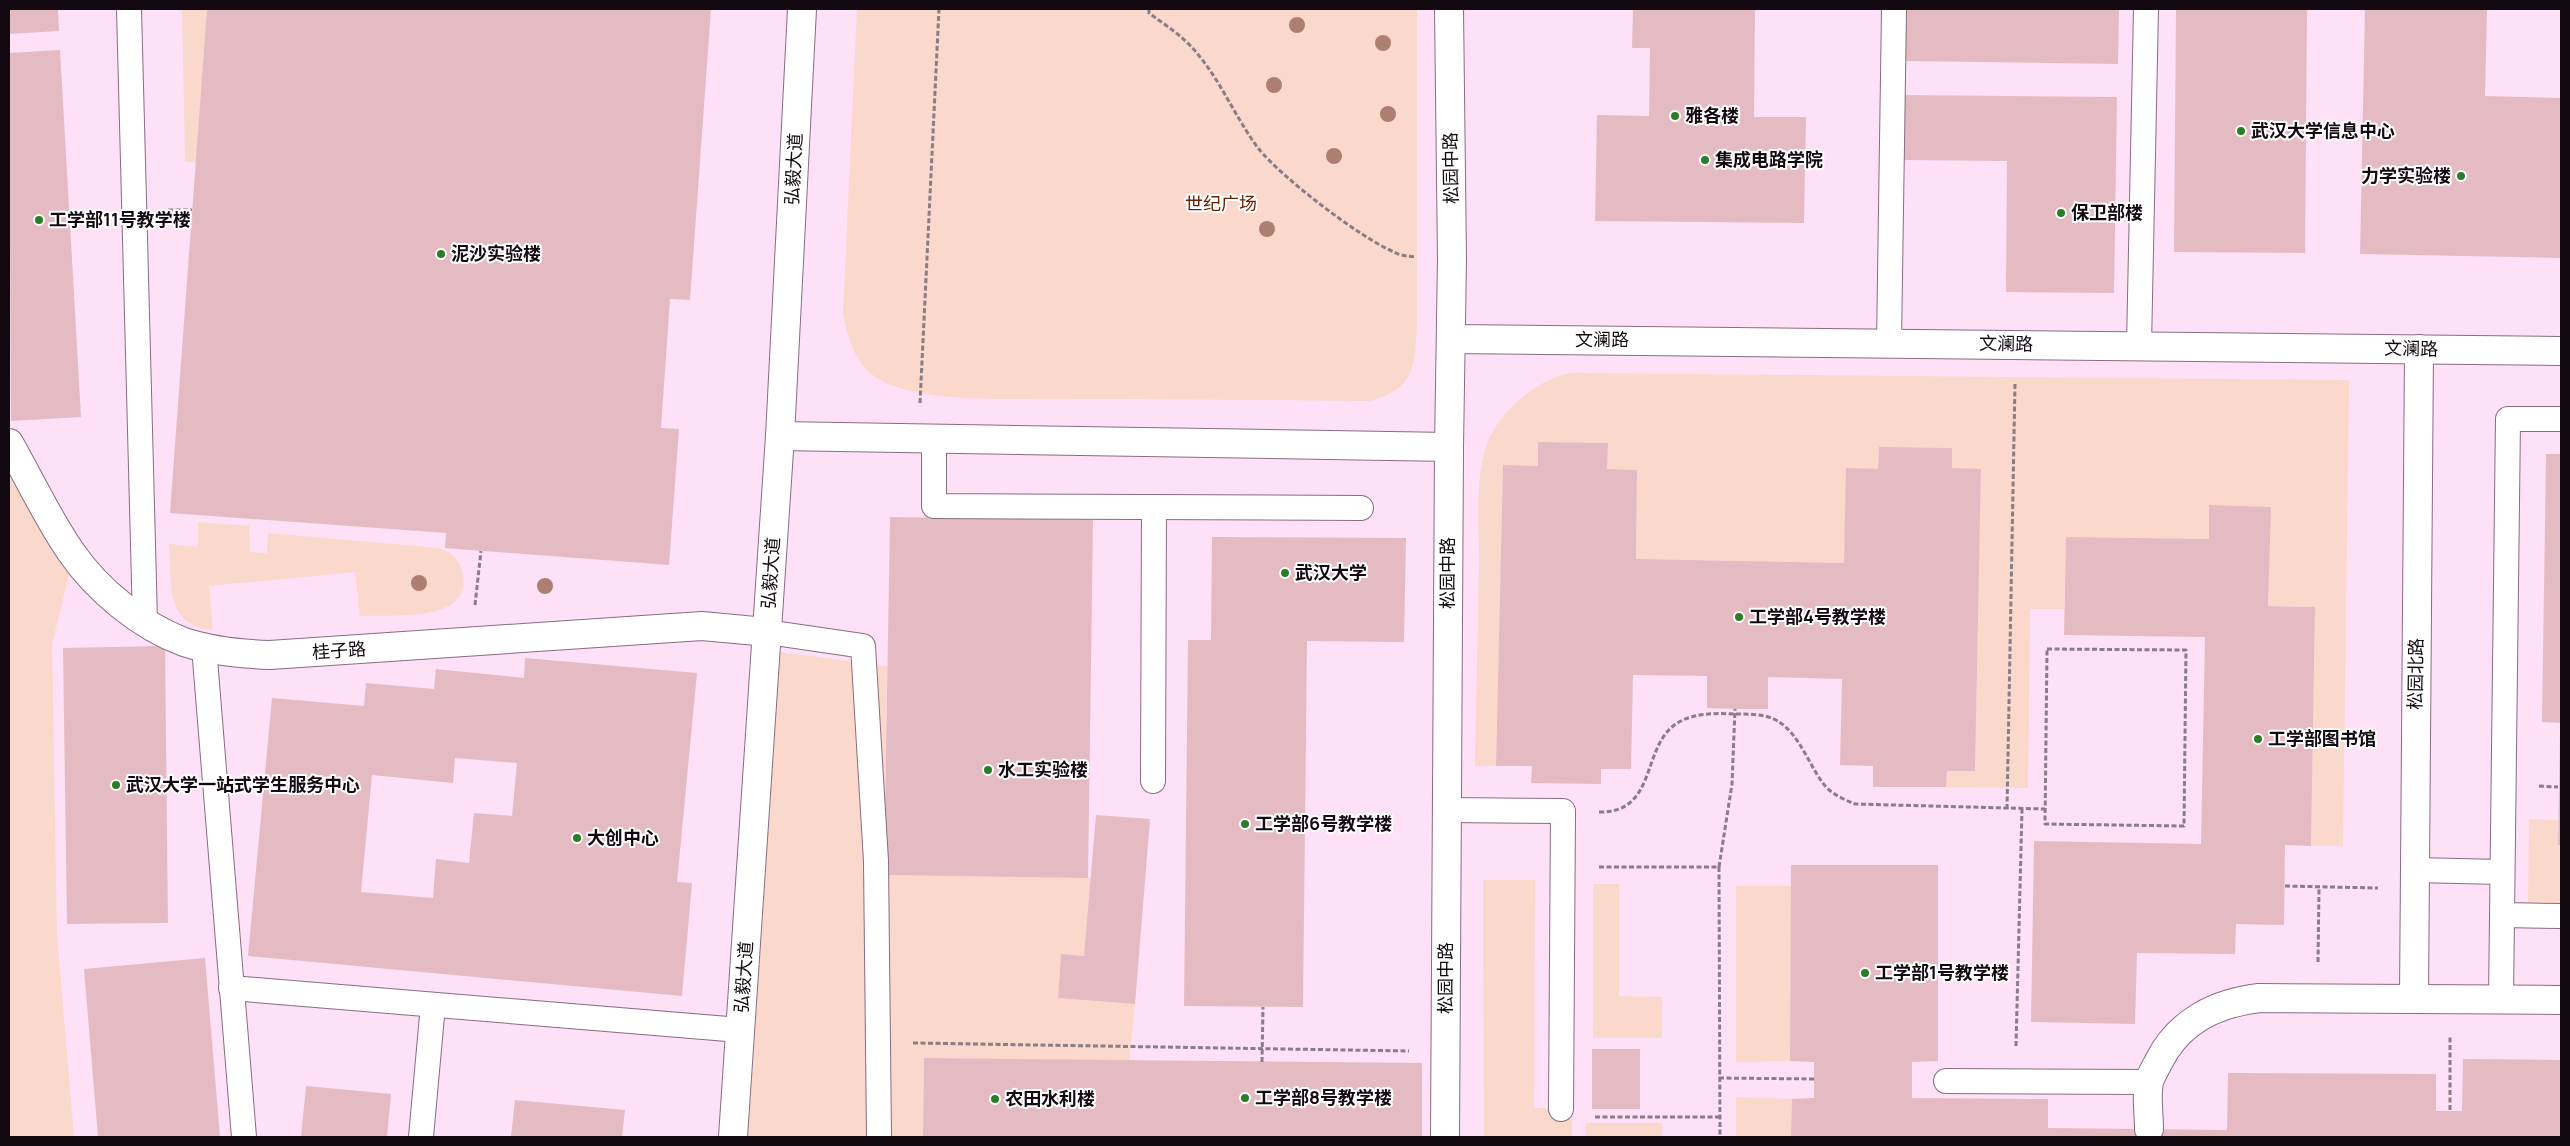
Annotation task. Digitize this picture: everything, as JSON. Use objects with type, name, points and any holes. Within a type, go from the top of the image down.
[{"type":"street","name":"弘毅大道","points":[[733,1137],[780,436],[802,9]]},
{"type":"street","name":"松园中路","points":[[1445,1137],[1449,447],[1452,339],[1449,9]]},
{"type":"street","name":"文澜路","points":[[1452,339],[2016,344],[2561,352]]},
{"type":"street","name":"松园北路","points":[[2414,1000],[2419,349]]},
{"type":"street","points":[[780,436],[1449,447]]},
{"type":"street","name":"桂子路","points":[[9,443],[71,553],[117,601],[145,621],[166,634],[204,647],[236,653],[270,655],[702,626],[767,632]]},
{"type":"street","points":[[2149,1129],[2149,1082],[2162,1056],[2177,1034],[2195,1019],[2216,1007],[2237,1000],[2318,998],[2561,1000]]},
{"type":"lane","points":[[129,9],[145,621]]},
{"type":"lane","points":[[1889,343],[1894,9]]},
{"type":"lane","points":[[2139,346],[2146,9]]},
{"type":"lane","points":[[2501,1000],[2508,419],[2561,419]]},
{"type":"lane","points":[[926,438],[934,506],[1361,508]]},
{"type":"lane","points":[[1153,781],[1154,507]]},
{"type":"lane","points":[[767,632],[863,646],[876,861],[879,1137]]},
{"type":"lane","points":[[204,647],[244,1137]]},
{"type":"lane","points":[[1448,810],[1563,811],[1561,1108]]},
{"type":"lane","points":[[2414,879],[2502,872]]},
{"type":"lane","points":[[2502,915],[2561,916]]},
{"type":"lane","points":[[231,988],[740,1030]]},
{"type":"lane","points":[[421,1137],[434,1005]]},
{"type":"lane","points":[[1946,1081],[2149,1082]]},
{"type":"path","points":[[926,438],[939,9]]},
{"type":"path","points":[[1149,9],[1149,13],[1186,41],[1200,56],[1259,149],[1321,204],[1395,253],[1452,259]]},
{"type":"path","points":[[2007,809],[2016,344]]},
{"type":"path","points":[[472,642],[480,551]]},
{"type":"path","points":[[2047,648],[2186,650],[2184,826],[2045,824],[2045,809],[2047,648]]},
{"type":"path","points":[[1720,1137],[1719,867],[1732,784],[1735,709]]},
{"type":"path","points":[[1563,811],[1618,810],[1635,797],[1645,783],[1664,737],[1679,722],[1702,715],[1735,714],[1767,716],[1776,720],[1795,739],[1826,787],[1855,804],[2045,809]]},
{"type":"path","points":[[2015,1082],[2022,809]]},
{"type":"path","points":[[1563,867],[1719,867]]},
{"type":"path","points":[[2285,886],[2319,888],[2414,879]]},
{"type":"path","points":[[2318,998],[2319,888]]},
{"type":"path","points":[[2450,1000],[2450,1110]]},
{"type":"path","points":[[1262,1007],[1262,1062]]},
{"type":"path","points":[[877,1043],[1410,1051]]},
{"type":"path","points":[[1719,1078],[1814,1080]]},
{"type":"path","points":[[1591,1117],[1720,1117]]},
{"type":"shaded area","name":"武汉大学","points":[[9,9],[2561,9],[2561,1137],[9,1137]]},
{"type":"green space","points":[[182,9],[207,9],[196,162],[185,162]]},
{"type":"green space","name":"世纪广场","points":[[857,9],[1417,9],[1417,325],[1415,353],[1409,375],[1395,390],[1369,401],[950,397],[903,389],[874,376],[866,369],[855,353],[843,313]]},
{"type":"green space","points":[[1572,373],[2349,380],[2343,846],[2311,846],[2315,607],[2268,606],[2270,507],[2209,506],[2209,539],[2066,537],[2064,609],[2030,609],[2028,788],[1946,787],[1947,771],[1975,771],[1981,470],[1952,468],[1951,448],[1879,447],[1878,469],[1844,563],[1636,559],[1637,470],[1607,469],[1607,443],[1538,442],[1538,466],[1503,465],[1496,766],[1475,766],[1479,560],[1478,503],[1480,474],[1486,447],[1499,422],[1520,399],[1546,382]]},
{"type":"green space","points":[[9,463],[70,571],[52,644],[57,936],[74,1137],[9,1137]]},
{"type":"green space","points":[[198,522],[249,526],[250,552],[267,553],[268,533],[439,548],[448,552],[458,561],[463,575],[462,591],[454,602],[442,609],[426,613],[360,616],[355,572],[209,586],[213,630],[197,627],[186,620],[178,611],[171,586],[169,544],[198,547]]},
{"type":"green space","points":[[780,652],[887,666],[884,875],[1091,878],[1084,956],[1061,954],[1058,998],[1135,1004],[1129,1061],[924,1058],[923,1137],[748,1137]]},
{"type":"green space","points":[[2529,819],[2558,820],[2558,844],[2561,845],[2561,903],[2528,903]]},
{"type":"green space","points":[[1483,880],[1535,880],[1534,1108],[1572,1109],[1572,1137],[1484,1137]]},
{"type":"green space","points":[[1593,884],[1619,884],[1619,996],[1662,997],[1662,1038],[1593,1038]]},
{"type":"green space","points":[[1736,886],[1792,886],[1790,1061],[1736,1062]]},
{"type":"green space","points":[[1736,1097],[1792,1099],[1791,1137],[1736,1137]]},
{"type":"green space","points":[[1586,1123],[1662,1123],[1662,1137],[1586,1137]]},
{"type":"building","points":[[9,9],[58,9],[59,31],[9,34]]},
{"type":"building","name":"泥沙实验楼","points":[[207,9],[711,9],[690,300],[670,299],[661,428],[679,429],[669,565],[445,548],[446,533],[170,513]]},
{"type":"building","name":"雅各楼","points":[[1633,9],[1755,9],[1754,117],[1806,117],[1804,223],[1595,221],[1597,115],[1649,116],[1650,48],[1632,48]]},
{"type":"building","points":[[1904,9],[2119,9],[2118,64],[1904,61]]},
{"type":"building","name":"武汉大学信息中心","points":[[2176,9],[2307,9],[2305,253],[2174,252]]},
{"type":"building","name":"力学实验楼","points":[[2365,9],[2487,9],[2485,96],[2561,98],[2561,258],[2360,254]]},
{"type":"building","name":"工学部11号教学楼","points":[[60,50],[81,417],[11,421],[9,53]]},
{"type":"building","name":"保卫部楼","points":[[1903,95],[2117,97],[2114,293],[2006,292],[2007,161],[1902,160]]},
{"type":"building","name":"工学部4号教学楼","points":[[1538,442],[1608,443],[1607,469],[1637,470],[1636,559],[1844,563],[1846,468],[1878,469],[1879,447],[1952,448],[1952,468],[1981,469],[1975,771],[1947,771],[1946,787],[1873,787],[1873,766],[1840,765],[1842,679],[1768,677],[1768,709],[1735,709],[1707,708],[1707,676],[1633,675],[1631,769],[1601,769],[1601,784],[1531,783],[1532,766],[1496,766],[1503,465],[1538,466]]},
{"type":"building","points":[[2546,454],[2561,454],[2561,723],[2542,722]]},
{"type":"building","name":"工学部图书馆","points":[[2209,505],[2271,507],[2268,606],[2315,607],[2311,846],[2285,845],[2284,925],[2236,924],[2235,954],[2137,953],[2135,1024],[2031,1022],[2034,841],[2201,844],[2205,637],[2064,635],[2066,537],[2209,539]]},
{"type":"building","name":"水工实验楼","points":[[890,517],[1093,520],[1088,878],[884,875]]},
{"type":"building","name":"工学部6号教学楼","points":[[1212,537],[1406,538],[1404,642],[1307,641],[1303,1007],[1184,1006],[1188,640],[1211,640]]},
{"type":"building","name":"武汉大学一站式学生服务中心","points":[[165,646],[168,923],[67,924],[63,648]]},
{"type":"building","name":"大创中心","points":[[525,658],[697,673],[677,882],[692,883],[682,996],[248,956],[272,698],[364,706],[366,683],[434,689],[436,669],[524,678]],"holes":[[[455,758],[517,763],[512,816],[474,813],[469,863],[436,859],[433,898],[361,892],[372,775],[453,783]]]},
{"type":"building","points":[[2560,732],[2561,845],[2558,845]]},
{"type":"building","points":[[1096,815],[1150,819],[1135,1004],[1058,998],[1061,954],[1084,956]]},
{"type":"building","name":"工学部1号教学楼","points":[[1791,865],[1938,865],[1938,1061],[1912,1062],[1912,1098],[2048,1099],[2048,1128],[2227,1130],[2228,1073],[2436,1074],[2436,1111],[2462,1111],[2463,1059],[2561,1060],[2561,1137],[1791,1137],[1792,1099],[1814,1098],[1814,1062],[1790,1061]]},
{"type":"building","points":[[205,958],[220,1137],[98,1137],[84,969]]},
{"type":"building","points":[[1592,1049],[1640,1049],[1640,1109],[1592,1109]]},
{"type":"building","name":"工学部8号教学楼","points":[[924,1058],[1422,1063],[1422,1137],[923,1137]]},
{"type":"building","points":[[306,1086],[391,1094],[387,1137],[301,1137]]},
{"type":"building","points":[[515,1100],[625,1110],[622,1137],[511,1137]]},
{"type":"place","name":"雅各楼","points":[[1675,116]]},
{"type":"place","name":"武汉大学信息中心","points":[[2241,131]]},
{"type":"place","name":"集成电路学院","points":[[1705,160]]},
{"type":"place","name":"力学实验楼","points":[[2461,176]]},
{"type":"place","name":"保卫部楼","points":[[2061,213]]},
{"type":"place","name":"工学部11号教学楼","points":[[39,220]]},
{"type":"place","name":"泥沙实验楼","points":[[441,254]]},
{"type":"place","name":"武汉大学","points":[[1285,573]]},
{"type":"place","name":"工学部4号教学楼","points":[[1739,617]]},
{"type":"place","name":"工学部图书馆","points":[[2258,739]]},
{"type":"place","name":"水工实验楼","points":[[988,770]]},
{"type":"place","name":"武汉大学一站式学生服务中心","points":[[116,785]]},
{"type":"place","name":"工学部6号教学楼","points":[[1245,824]]},
{"type":"place","name":"大创中心","points":[[577,838]]},
{"type":"place","name":"工学部1号教学楼","points":[[1865,973]]},
{"type":"place","name":"工学部8号教学楼","points":[[1245,1098]]},
{"type":"place","name":"农田水利楼","points":[[995,1099]]}]
